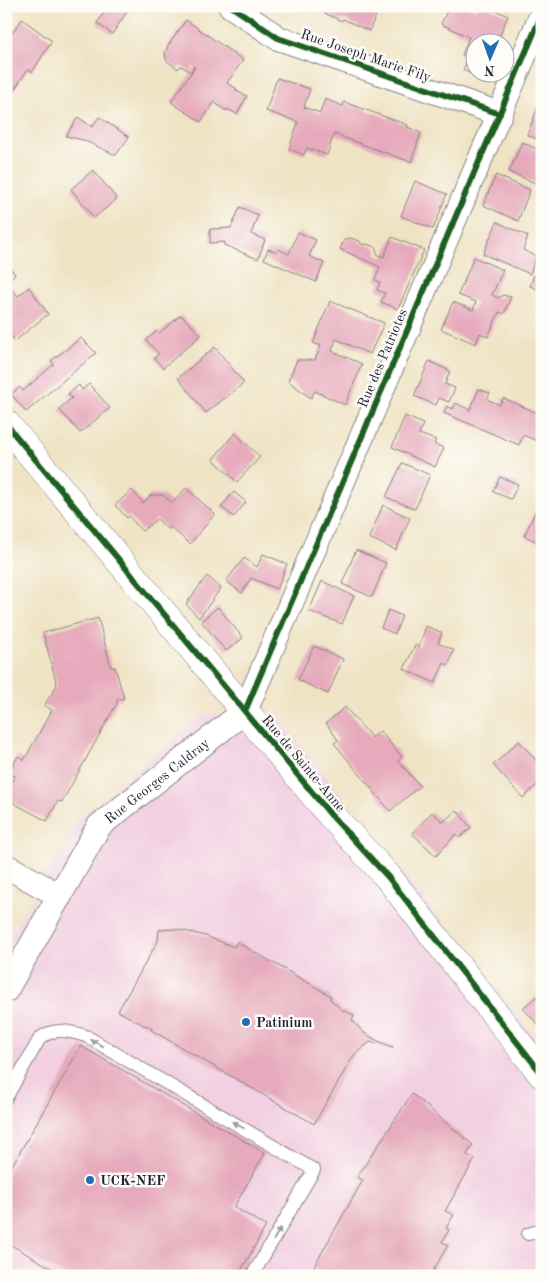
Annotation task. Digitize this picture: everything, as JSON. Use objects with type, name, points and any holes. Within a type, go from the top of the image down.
[{"type":"street","name":"Rue Joseph Marie Fily","points":[[231,6],[278,38],[500,114]]},
{"type":"street","name":"Rue des Patriotes","points":[[245,711],[542,14]]},
{"type":"street","name":"Rue de Sainte-Anne","points":[[6,424],[331,815],[388,878],[542,1074]]},
{"type":"street","name":"Rue Georges Caldray","points":[[6,990],[100,826],[245,711]]},
{"type":"street","points":[[6,866],[60,896]]},
{"type":"lane","points":[[6,1098],[40,1038],[48,1032],[70,1031],[86,1036],[314,1170],[252,1276]]},
{"type":"lane","points":[[528,1234],[542,1230]]},
{"type":"shaded area","points":[[203,714],[275,714],[542,1045],[542,1276],[6,1276],[6,945],[78,820]]},
{"type":"building","points":[[99,6],[131,6],[112,34],[97,23],[105,11]]},
{"type":"building","points":[[325,6],[370,6],[368,10],[377,13],[369,31],[322,12]]},
{"type":"building","points":[[451,6],[467,6],[476,10],[478,6],[486,6],[508,16],[501,32],[466,32],[466,36],[441,24]]},
{"type":"building","points":[[22,19],[52,41],[32,72],[28,69],[6,102],[6,42]]},
{"type":"building","points":[[186,20],[243,60],[227,83],[237,89],[236,91],[247,96],[237,114],[227,109],[226,111],[214,102],[201,122],[171,102],[195,67],[191,72],[181,66],[178,69],[166,60],[165,52],[167,47]]},
{"type":"building","points":[[466,45],[466,57],[462,55]]},
{"type":"building","points":[[277,78],[310,89],[304,107],[320,113],[325,99],[343,106],[344,102],[408,125],[407,127],[421,133],[411,162],[334,134],[327,155],[307,148],[304,155],[289,149],[298,122],[266,111]]},
{"type":"building","points":[[539,104],[542,106],[542,141],[527,135]]},
{"type":"building","points":[[78,117],[92,127],[99,117],[129,137],[116,155],[83,140],[66,136]]},
{"type":"building","points":[[522,142],[542,151],[542,180],[540,185],[509,172]]},
{"type":"building","points":[[93,170],[117,199],[94,218],[71,189]]},
{"type":"building","points":[[496,175],[530,190],[518,221],[483,205]]},
{"type":"building","points":[[415,181],[447,194],[433,229],[401,216]]},
{"type":"building","points":[[240,207],[258,215],[251,234],[265,240],[258,259],[224,245],[225,242],[210,243],[210,229],[231,228]]},
{"type":"building","points":[[497,222],[528,236],[523,250],[536,256],[530,274],[483,254]]},
{"type":"building","points":[[298,232],[316,240],[309,256],[324,263],[316,282],[264,259],[268,249],[277,252],[278,249],[289,254]]},
{"type":"building","points":[[392,237],[424,250],[398,309],[381,302],[385,293],[377,290],[380,282],[375,280],[380,267],[340,249],[344,240],[350,238],[360,241],[360,243],[365,245],[375,247],[378,255],[384,257]]},
{"type":"building","points":[[474,257],[503,270],[492,295],[498,298],[503,295],[511,297],[504,314],[499,312],[488,337],[480,333],[476,344],[441,329],[453,302],[473,310],[476,302],[458,295]]},
{"type":"building","points":[[6,263],[15,274],[6,282]]},
{"type":"building","points":[[534,275],[542,279],[542,291],[530,286]]},
{"type":"building","points":[[6,283],[18,296],[29,287],[48,314],[15,341],[8,332],[6,333]]},
{"type":"building","points":[[330,301],[384,323],[370,354],[336,339],[332,351],[362,364],[345,405],[315,391],[311,398],[288,381],[297,360],[315,360],[321,346],[313,343]]},
{"type":"building","points":[[181,315],[201,335],[163,368],[154,358],[159,354],[146,340],[157,331],[159,333]]},
{"type":"building","points":[[81,338],[96,353],[26,412],[11,394],[20,387],[23,391],[54,364],[51,361]]},
{"type":"building","points":[[215,347],[244,383],[206,413],[178,378]]},
{"type":"building","points":[[429,361],[450,371],[445,384],[455,388],[449,402],[439,398],[436,405],[414,396]]},
{"type":"building","points":[[89,384],[110,408],[80,433],[59,409],[72,398],[68,394],[79,385],[82,390]]},
{"type":"building","points":[[479,389],[490,393],[487,399],[500,405],[503,398],[542,415],[542,430],[537,441],[523,435],[519,445],[444,413],[447,406],[453,409],[456,403],[470,410]]},
{"type":"building","points":[[405,416],[423,424],[419,434],[436,440],[434,444],[444,448],[435,467],[392,447]]},
{"type":"building","points":[[235,433],[260,457],[237,482],[213,459]]},
{"type":"building","points":[[402,463],[430,475],[415,509],[386,497]]},
{"type":"building","points":[[500,477],[518,484],[511,499],[493,492]]},
{"type":"building","points":[[186,488],[215,514],[190,544],[170,527],[168,530],[157,519],[142,531],[129,516],[127,518],[115,505],[132,490],[143,503],[151,495],[163,495],[172,503]]},
{"type":"building","points":[[234,492],[246,502],[234,517],[221,507]]},
{"type":"building","points":[[383,505],[410,518],[396,550],[369,538]]},
{"type":"building","points":[[536,510],[542,512],[542,544],[524,536]]},
{"type":"building","points":[[356,550],[386,563],[372,597],[342,584]]},
{"type":"building","points":[[263,554],[287,564],[277,589],[251,578],[242,593],[226,581],[244,558],[257,567]]},
{"type":"building","points":[[207,576],[221,588],[199,618],[186,604]]},
{"type":"building","points":[[322,581],[354,596],[342,624],[309,611]]},
{"type":"building","points":[[218,607],[243,638],[226,651],[201,621]]},
{"type":"building","points":[[388,610],[402,616],[395,634],[381,628]]},
{"type":"building","points":[[98,618],[111,667],[115,667],[124,698],[117,700],[62,802],[58,801],[47,821],[6,799],[6,792],[15,776],[8,773],[18,756],[24,760],[52,710],[44,706],[57,685],[43,633]]},
{"type":"building","points":[[426,626],[442,633],[438,643],[454,650],[448,665],[444,663],[435,683],[404,669],[415,645],[419,647]]},
{"type":"building","points":[[314,646],[343,659],[328,694],[298,680]]},
{"type":"building","points":[[345,707],[372,738],[380,731],[402,757],[398,761],[420,786],[390,811],[334,743],[338,740],[326,723]]},
{"type":"building","points":[[519,741],[542,767],[542,780],[523,798],[493,765]]},
{"type":"building","points":[[457,810],[471,828],[459,838],[456,834],[436,856],[412,833],[432,812],[443,822]]},
{"type":"building","name":"Patinium","points":[[176,929],[206,936],[234,947],[237,942],[331,996],[330,999],[342,1010],[354,1015],[352,1020],[364,1033],[393,1047],[370,1042],[354,1055],[314,1124],[151,1030],[152,1028],[118,1011],[158,941],[159,930]]},
{"type":"building","points":[[542,992],[542,1029],[523,1008]]},
{"type":"building","points":[[81,1046],[265,1153],[234,1207],[266,1226],[238,1276],[65,1276],[6,1242],[6,1176]]},
{"type":"building","points":[[412,1094],[473,1145],[467,1155],[475,1159],[445,1211],[454,1215],[446,1228],[449,1230],[442,1242],[448,1245],[430,1276],[326,1276],[313,1268],[363,1180],[357,1177]]},
{"type":"cycle path","points":[[231,6],[278,38],[500,114]]},
{"type":"cycle path","points":[[245,711],[542,14]]},
{"type":"cycle path","points":[[6,424],[331,815],[388,877],[542,1074]]},
{"type":"place","name":"Patinium","points":[[246,1022]]},
{"type":"place","name":"UCK-NEF","points":[[90,1180]]}]
